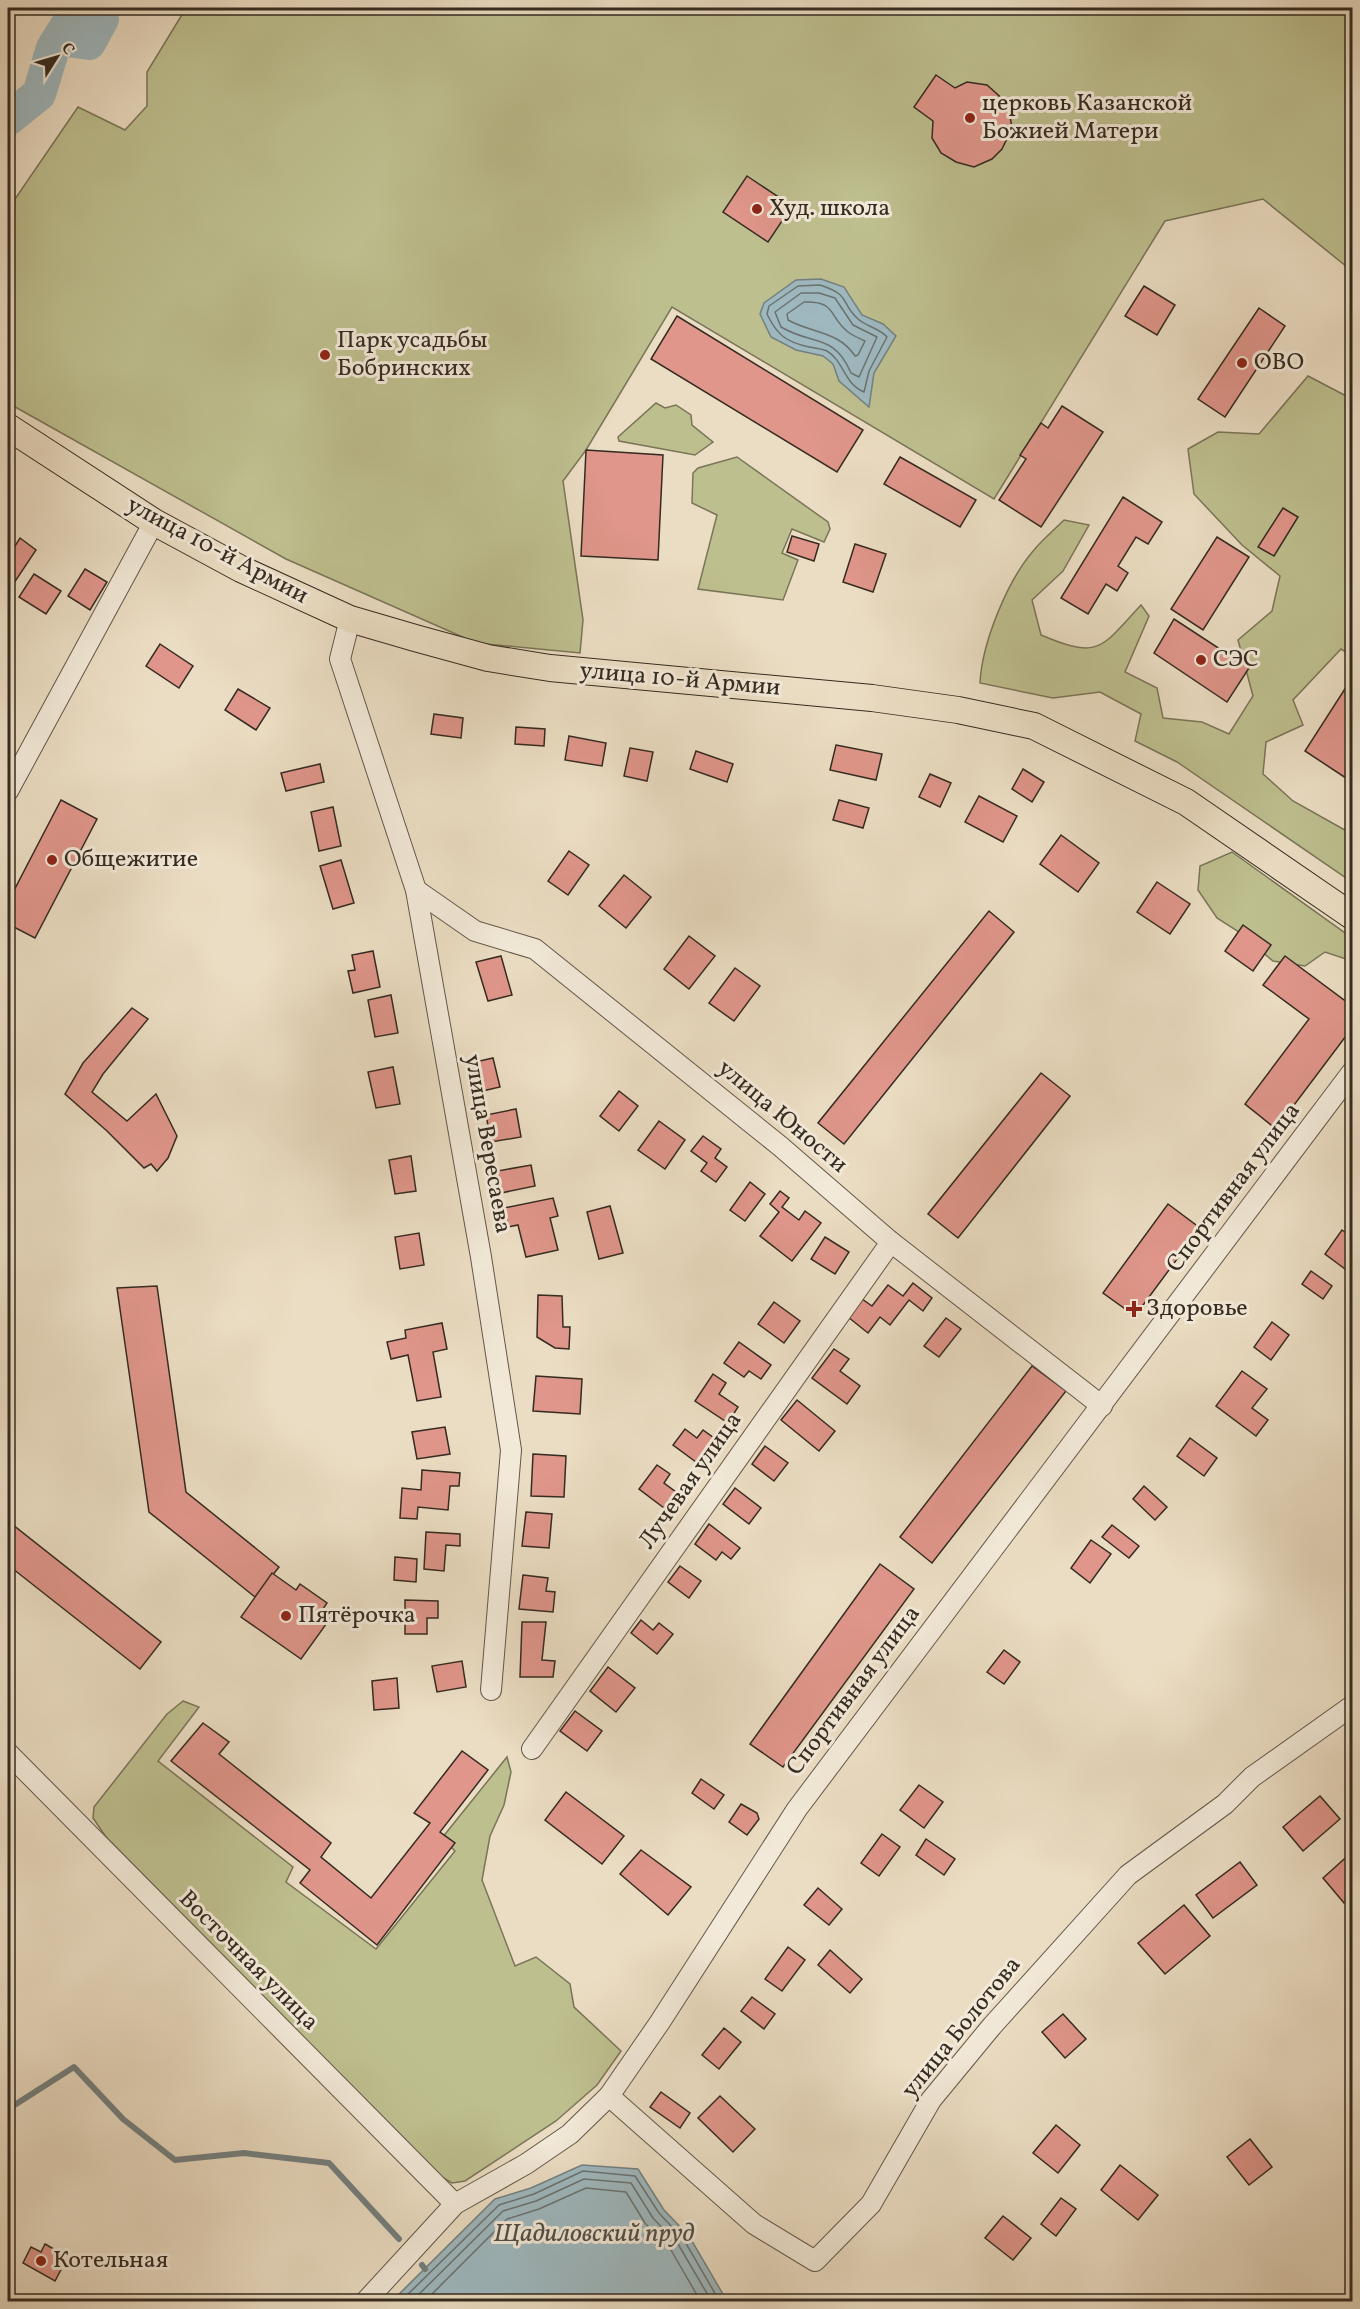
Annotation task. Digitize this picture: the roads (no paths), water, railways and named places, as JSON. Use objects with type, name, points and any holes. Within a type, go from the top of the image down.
[{"type":"main road","name":"улица 10-й Армии","points":[[8,427],[153,522],[241,570],[350,619],[488,658],[550,668],[872,698],[958,710],[1034,726],[1186,802],[1353,916]]},
{"type":"street","points":[[8,792],[153,522]]},
{"type":"street","name":"улица Вересаева","points":[[350,619],[340,659],[416,890],[479,1245],[511,1450],[491,1690]]},
{"type":"street","name":"улица Юности","points":[[416,890],[475,931],[535,949],[780,1146],[891,1242],[1102,1406]]},
{"type":"street","name":"Спортивная улица","points":[[365,2301],[455,2204],[553,2146],[570,2134],[609,2096],[660,2022],[797,1809],[1353,1072]]},
{"type":"street","name":"Лучевая улица","points":[[531,1749],[891,1242]]},
{"type":"street","name":"улица Болотова","points":[[609,2096],[754,2224],[815,2261],[871,2204],[931,2100],[1023,1990],[1128,1875],[1225,1804],[1252,1777],[1353,1706]]},
{"type":"street","name":"Восточная улица","points":[[8,1753],[455,2204]]},
{"type":"water","points":[[821,279],[844,287],[862,315],[883,324],[896,336],[874,373],[869,407],[839,381],[833,364],[823,356],[796,350],[771,337],[760,314],[764,303],[796,280]]},
{"type":"water","name":"Щадиловский пруд","points":[[582,2165],[638,2169],[664,2210],[689,2236],[727,2301],[392,2301],[495,2199],[531,2188]]},
{"type":"waterway","points":[[8,119],[39,94],[53,48],[78,8]]},
{"type":"waterway","points":[[60,39],[89,43],[102,19]]},
{"type":"waterway","points":[[8,2103],[13,2106],[74,2067],[123,2119],[175,2160],[244,2153],[329,2163],[399,2239]]},
{"type":"waterway","points":[[422,2265],[425,2269]]},
{"type":"place","name":"церковь Казанской Божией Матери","points":[[970,118]]},
{"type":"place","name":"Худ. школа","points":[[757,209]]},
{"type":"place","name":"Парк усадьбы Бобринских","points":[[325,355]]},
{"type":"place","name":"ОВО","points":[[1242,363]]},
{"type":"place","name":"СЭС","points":[[1201,660]]},
{"type":"place","name":"Общежитие","points":[[52,860]]},
{"type":"place","name":"Здоровье","points":[[1134,1309]]},
{"type":"place","name":"Пятёрочка","points":[[286,1616]]},
{"type":"place","name":"Котельная","points":[[41,2261]]}]
